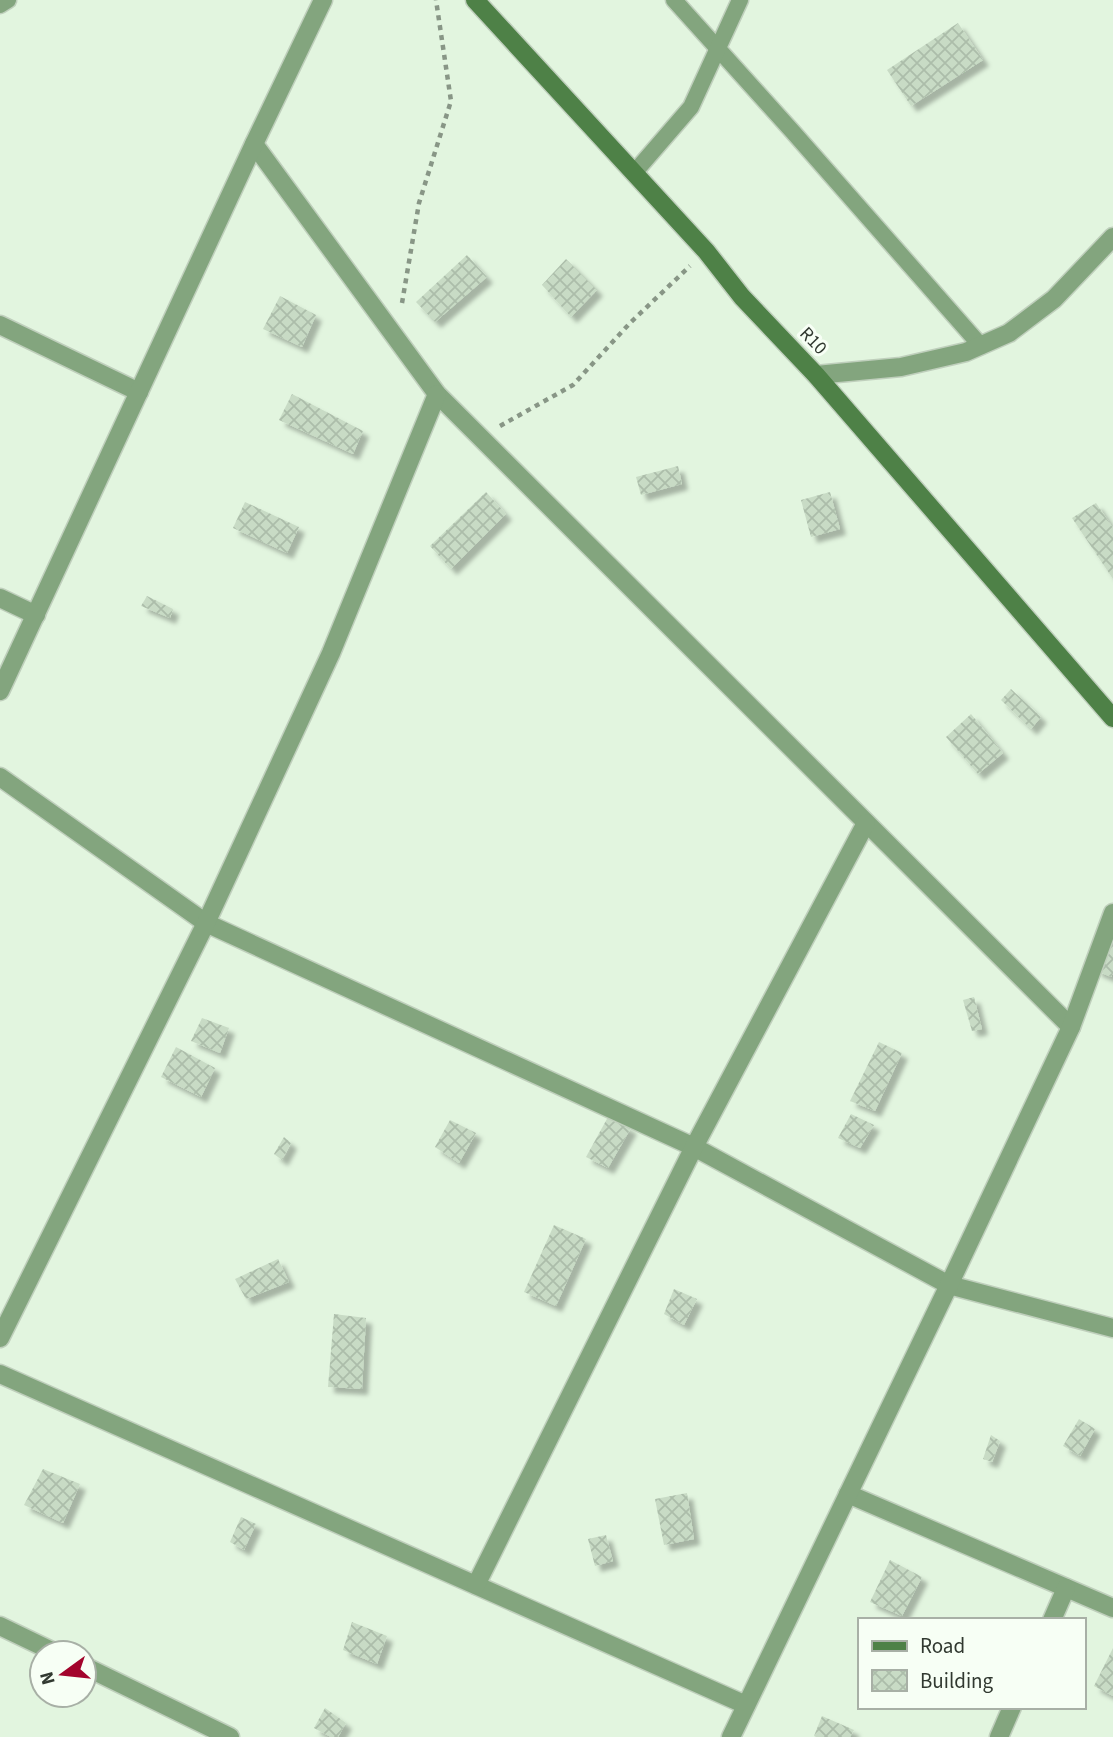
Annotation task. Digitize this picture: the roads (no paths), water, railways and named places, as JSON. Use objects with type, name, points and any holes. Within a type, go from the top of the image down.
[{"type":"main road","name":"R10","points":[[475,0],[706,251],[742,297],[816,375],[1113,718]]},
{"type":"street","points":[[0,691],[323,0]]},
{"type":"street","points":[[254,144],[436,394],[1071,1027]]},
{"type":"street","points":[[816,375],[901,367],[965,352],[1009,333],[1054,299],[1113,237]]},
{"type":"street","points":[[0,325],[139,392]]},
{"type":"street","points":[[0,1338],[206,923],[331,653],[436,394]]},
{"type":"street","points":[[0,598],[36,615]]},
{"type":"street","points":[[0,777],[206,923],[694,1147],[949,1285],[1113,1328]]},
{"type":"street","points":[[476,1585],[694,1147],[866,822]]},
{"type":"street","points":[[731,1737],[1071,1027],[1113,913]]},
{"type":"street","points":[[0,1374],[746,1705]]},
{"type":"street","points":[[848,1494],[1113,1608]]},
{"type":"street","points":[[1053,1618],[1066,1588]]},
{"type":"street","points":[[0,1626],[28,1639]]},
{"type":"street","points":[[98,1673],[230,1737]]},
{"type":"street","points":[[999,1737],[1011,1709]]},
{"type":"lane","points":[[0,5],[8,0]]},
{"type":"lane","points":[[674,0],[981,346]]},
{"type":"lane","points":[[634,173],[691,107],[740,0]]}]
